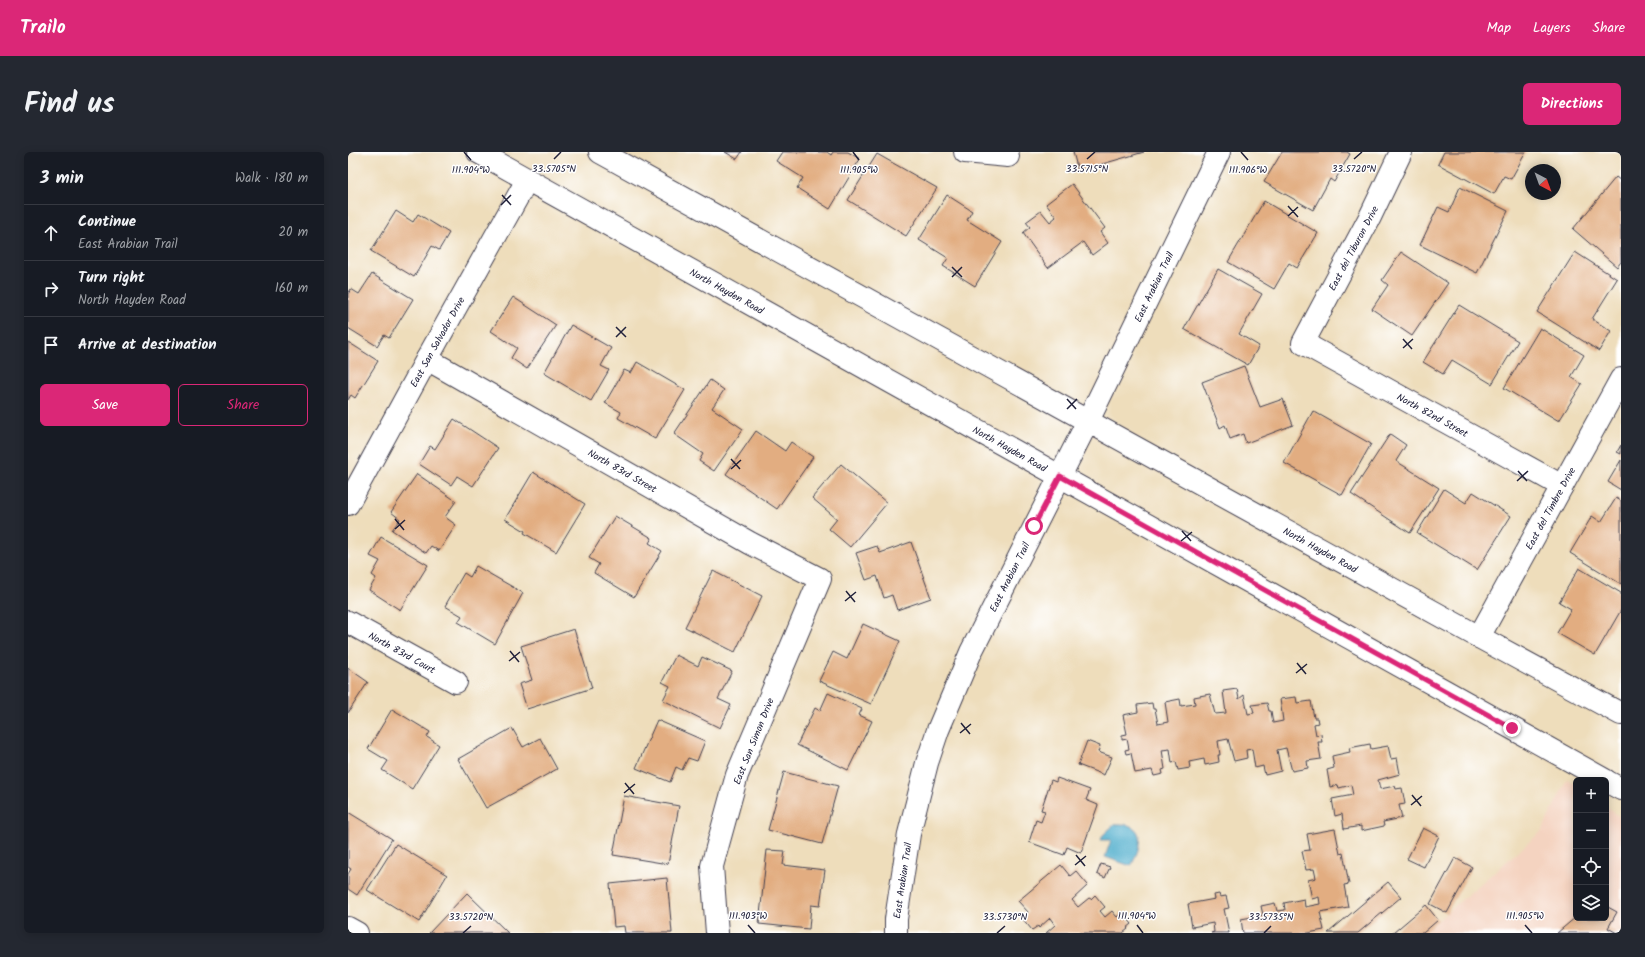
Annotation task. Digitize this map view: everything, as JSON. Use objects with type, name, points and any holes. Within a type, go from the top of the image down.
[{"type":"street","name":"North Hayden Road","points":[[478,152],[1600,777]]},
{"type":"street","name":"North Hayden Road","points":[[600,152],[1478,637],[1621,714]]},
{"type":"street","points":[[965,152],[1008,156]]},
{"type":"street","name":"East Arabian Trail","points":[[896,933],[896,919],[909,834],[927,763],[938,730],[971,652],[1088,421],[1219,152]]},
{"type":"street","name":"East del Tiburon Drive","points":[[1303,343],[1370,217],[1401,152]]},
{"type":"street","name":"East San Salvador Drive","points":[[348,504],[527,180]]},
{"type":"street","name":"North 82nd Street","points":[[1303,343],[1562,486]]},
{"type":"street","name":"North 83rd Street","points":[[427,359],[750,543],[820,579]]},
{"type":"street","name":"East del Timbre Drive","points":[[1478,637],[1621,379]]},
{"type":"street","name":"East San Simon Drive","points":[[717,933],[712,866],[737,775],[820,579]]},
{"type":"street","name":"North 83rd Court","points":[[348,622],[456,682]]},
{"type":"street","name":"North Hayden Road","points":[[1609,782],[1621,789]]},
{"type":"street","points":[[348,928],[357,933]]},
{"type":"shaded area","points":[[1567,779],[1573,782],[1573,921],[1609,921],[1609,808],[1621,818],[1621,933],[1423,933],[1542,831]]},
{"type":"water","points":[[1115,824],[1125,824],[1133,827],[1137,831],[1139,837],[1138,851],[1131,866],[1105,857],[1111,840],[1101,840],[1103,835]]},
{"type":"building","points":[[725,152],[742,152],[737,159]]},
{"type":"building","points":[[782,152],[827,152],[831,155],[833,152],[848,152],[860,159],[830,209],[797,188],[803,178],[776,161]]},
{"type":"building","points":[[1073,152],[1144,152],[1078,171]]},
{"type":"building","points":[[1282,152],[1347,152],[1350,154],[1334,182],[1330,179],[1313,210],[1264,182]]},
{"type":"building","points":[[1444,152],[1526,152],[1511,179],[1504,176],[1494,194],[1438,164]]},
{"type":"building","points":[[877,154],[937,188],[906,236],[848,200]]},
{"type":"building","points":[[1616,177],[1621,181],[1621,262],[1617,267],[1573,229]]},
{"type":"building","points":[[1072,184],[1105,228],[1100,232],[1108,243],[1092,255],[1083,242],[1048,268],[1023,233],[1030,227],[1026,222],[1041,211],[1050,222],[1056,217],[1046,204]]},
{"type":"building","points":[[1460,187],[1508,211],[1477,273],[1420,245],[1438,207],[1449,212]]},
{"type":"building","points":[[947,195],[972,211],[967,220],[1002,242],[975,286],[943,266],[948,258],[919,240]]},
{"type":"building","points":[[1264,201],[1318,233],[1297,268],[1289,263],[1274,289],[1228,262]]},
{"type":"building","points":[[396,211],[413,222],[418,214],[449,233],[439,250],[432,246],[414,277],[371,251]]},
{"type":"building","points":[[1401,252],[1448,283],[1412,336],[1372,309],[1388,285],[1382,280]]},
{"type":"building","points":[[1575,252],[1617,279],[1592,319],[1611,331],[1599,351],[1537,312]]},
{"type":"building","points":[[1218,269],[1262,294],[1239,334],[1259,346],[1248,365],[1184,329]]},
{"type":"building","points":[[372,274],[413,299],[389,338],[384,335],[377,346],[348,328],[348,294],[351,289],[359,294]]},
{"type":"building","points":[[513,297],[556,325],[527,369],[511,358],[517,348],[491,331]]},
{"type":"building","points":[[1459,305],[1518,341],[1492,384],[1452,360],[1443,374],[1423,362]]},
{"type":"building","points":[[571,325],[611,348],[601,366],[609,370],[591,401],[544,373]]},
{"type":"building","points":[[1540,328],[1584,355],[1571,377],[1582,384],[1559,421],[1504,388]]},
{"type":"building","points":[[348,342],[378,361],[355,398],[351,395],[348,400]]},
{"type":"building","points":[[637,362],[685,390],[655,439],[618,418],[621,412],[605,403],[624,370],[631,373]]},
{"type":"building","points":[[1244,366],[1260,407],[1283,399],[1293,425],[1246,443],[1243,434],[1230,439],[1225,425],[1220,428],[1202,382]]},
{"type":"building","points":[[710,380],[724,390],[712,408],[743,429],[714,471],[699,461],[703,454],[674,434]]},
{"type":"building","points":[[1313,411],[1371,444],[1342,495],[1284,463]]},
{"type":"building","points":[[454,419],[498,448],[473,486],[457,476],[451,485],[419,464],[430,446],[435,449]]},
{"type":"building","points":[[756,431],[785,451],[791,442],[813,457],[777,509],[726,474]]},
{"type":"building","points":[[1390,434],[1406,445],[1396,461],[1439,488],[1410,533],[1351,494]]},
{"type":"building","points":[[1621,445],[1621,454],[1617,452]]},
{"type":"building","points":[[1621,460],[1621,490],[1608,482]]},
{"type":"building","points":[[841,464],[887,503],[850,547],[829,529],[837,519],[812,498]]},
{"type":"building","points":[[533,472],[585,504],[556,552],[524,533],[525,531],[505,519]]},
{"type":"building","points":[[417,474],[456,501],[445,517],[456,525],[439,551],[431,546],[426,553],[392,530],[400,519],[391,512]]},
{"type":"building","points":[[1444,489],[1466,503],[1473,492],[1511,516],[1477,570],[1417,533]]},
{"type":"building","points":[[1616,498],[1621,501],[1621,584],[1570,553],[1592,516],[1601,522]]},
{"type":"building","points":[[615,516],[652,538],[649,543],[662,551],[634,597],[594,573],[599,564],[589,558]]},
{"type":"building","points":[[381,537],[428,565],[400,610],[369,590],[376,578],[372,575],[380,561],[370,556]]},
{"type":"building","points":[[911,542],[931,598],[897,610],[892,595],[884,598],[877,576],[866,580],[856,553],[877,546],[880,553]]},
{"type":"building","points":[[476,566],[523,593],[495,644],[458,622],[462,616],[445,606],[464,573],[470,577]]},
{"type":"building","points":[[1579,568],[1621,593],[1621,610],[1595,655],[1557,633],[1571,609],[1559,602]]},
{"type":"building","points":[[713,571],[762,596],[735,652],[685,627]]},
{"type":"building","points":[[863,624],[900,641],[871,704],[819,681],[833,652],[847,659]]},
{"type":"building","points":[[574,629],[592,688],[527,709],[519,684],[532,680],[521,646]]},
{"type":"building","points":[[676,655],[698,666],[702,657],[732,671],[718,699],[731,705],[720,728],[663,700],[670,686],[662,682]]},
{"type":"building","points":[[348,668],[368,682],[348,713]]},
{"type":"building","points":[[1237,689],[1239,699],[1244,695],[1248,714],[1254,713],[1252,705],[1267,703],[1269,711],[1271,711],[1273,723],[1283,721],[1280,699],[1296,697],[1297,703],[1311,701],[1314,718],[1317,718],[1318,723],[1314,724],[1316,735],[1321,734],[1322,742],[1318,742],[1321,759],[1307,761],[1308,768],[1292,771],[1286,748],[1277,750],[1281,771],[1265,775],[1263,766],[1255,768],[1252,749],[1246,750],[1247,758],[1234,761],[1228,739],[1218,741],[1220,755],[1218,755],[1219,762],[1205,765],[1204,759],[1189,762],[1190,768],[1178,770],[1176,762],[1172,763],[1170,749],[1162,750],[1165,769],[1162,770],[1163,774],[1154,776],[1152,770],[1135,773],[1131,753],[1126,754],[1125,750],[1129,749],[1127,739],[1122,740],[1122,735],[1127,734],[1123,715],[1138,712],[1137,705],[1152,703],[1153,709],[1155,709],[1158,724],[1168,722],[1165,702],[1180,699],[1181,706],[1195,704],[1194,697],[1210,694],[1215,714],[1226,713],[1223,691]]},
{"type":"building","points":[[828,693],[862,709],[859,715],[872,721],[848,770],[797,745],[815,708],[820,711]]},
{"type":"building","points":[[392,709],[430,732],[427,737],[439,745],[412,789],[382,770],[388,761],[368,749]]},
{"type":"building","points":[[657,720],[705,741],[697,761],[688,758],[682,770],[676,767],[670,782],[636,768]]},
{"type":"building","points":[[512,728],[523,747],[540,738],[557,769],[486,808],[458,759]]},
{"type":"building","points":[[1087,741],[1100,746],[1098,752],[1112,757],[1104,775],[1078,765]]},
{"type":"building","points":[[1370,744],[1371,749],[1388,746],[1391,759],[1397,758],[1400,774],[1378,780],[1380,789],[1395,786],[1396,789],[1402,788],[1405,804],[1399,805],[1402,818],[1383,822],[1384,826],[1361,831],[1361,826],[1344,829],[1342,814],[1335,816],[1332,799],[1353,795],[1351,785],[1339,788],[1338,785],[1330,787],[1327,770],[1334,768],[1332,756],[1350,752],[1349,748]]},
{"type":"building","points":[[784,772],[838,786],[822,844],[768,830]]},
{"type":"building","points":[[1057,778],[1090,790],[1086,800],[1098,805],[1081,853],[1067,847],[1064,855],[1029,842],[1036,820],[1041,822],[1045,811],[1041,810],[1051,780],[1056,782]]},
{"type":"building","points":[[624,796],[679,806],[668,864],[613,855]]},
{"type":"building","points":[[348,812],[392,839],[357,895],[348,889],[348,874],[351,869],[348,867]]},
{"type":"building","points":[[1423,828],[1439,836],[1424,867],[1407,859]]},
{"type":"building","points":[[1335,829],[1340,854],[1343,853],[1349,884],[1344,885],[1348,907],[1320,912],[1324,930],[1308,933],[1243,933],[1241,919],[1263,915],[1261,906],[1275,903],[1277,911],[1285,910],[1284,903],[1304,899],[1305,907],[1320,904],[1319,897],[1312,899],[1308,880],[1316,878],[1314,869],[1306,870],[1302,851],[1310,850],[1307,834]]},
{"type":"building","points":[[396,844],[447,875],[419,922],[367,890]]},
{"type":"building","points":[[767,850],[785,851],[783,865],[825,870],[820,906],[811,905],[809,929],[759,924]]},
{"type":"building","points":[[1455,858],[1472,867],[1447,913],[1430,904]]},
{"type":"building","points":[[1101,864],[1110,867],[1105,878],[1097,874]]},
{"type":"building","points":[[1061,865],[1070,876],[1076,871],[1088,885],[1072,900],[1078,907],[1095,895],[1105,907],[1100,911],[1105,917],[1112,911],[1117,917],[1122,912],[1132,924],[1127,928],[1128,929],[1123,933],[1046,933],[1055,925],[1050,918],[1039,928],[1038,926],[1032,930],[1022,918],[1028,912],[1018,901]]},
{"type":"building","points":[[667,878],[672,933],[625,933],[624,926],[614,927],[610,884]]},
{"type":"building","points":[[1388,882],[1401,897],[1358,933],[1328,933]]},
{"type":"building","points":[[467,893],[508,933],[429,933]]},
{"type":"building","points":[[1219,894],[1220,897],[1226,896],[1229,908],[1224,909],[1229,933],[1211,933],[1214,932],[1213,923],[1192,927],[1188,904],[1215,899],[1214,895]]},
{"type":"building","points":[[1426,905],[1438,920],[1423,933],[1393,933]]},
{"type":"building","points":[[1609,908],[1617,912],[1608,928],[1617,933],[1557,933],[1573,920],[1573,921],[1609,921]]},
{"type":"route","points":[[1034,526],[1060,476],[1512,728]]}]
